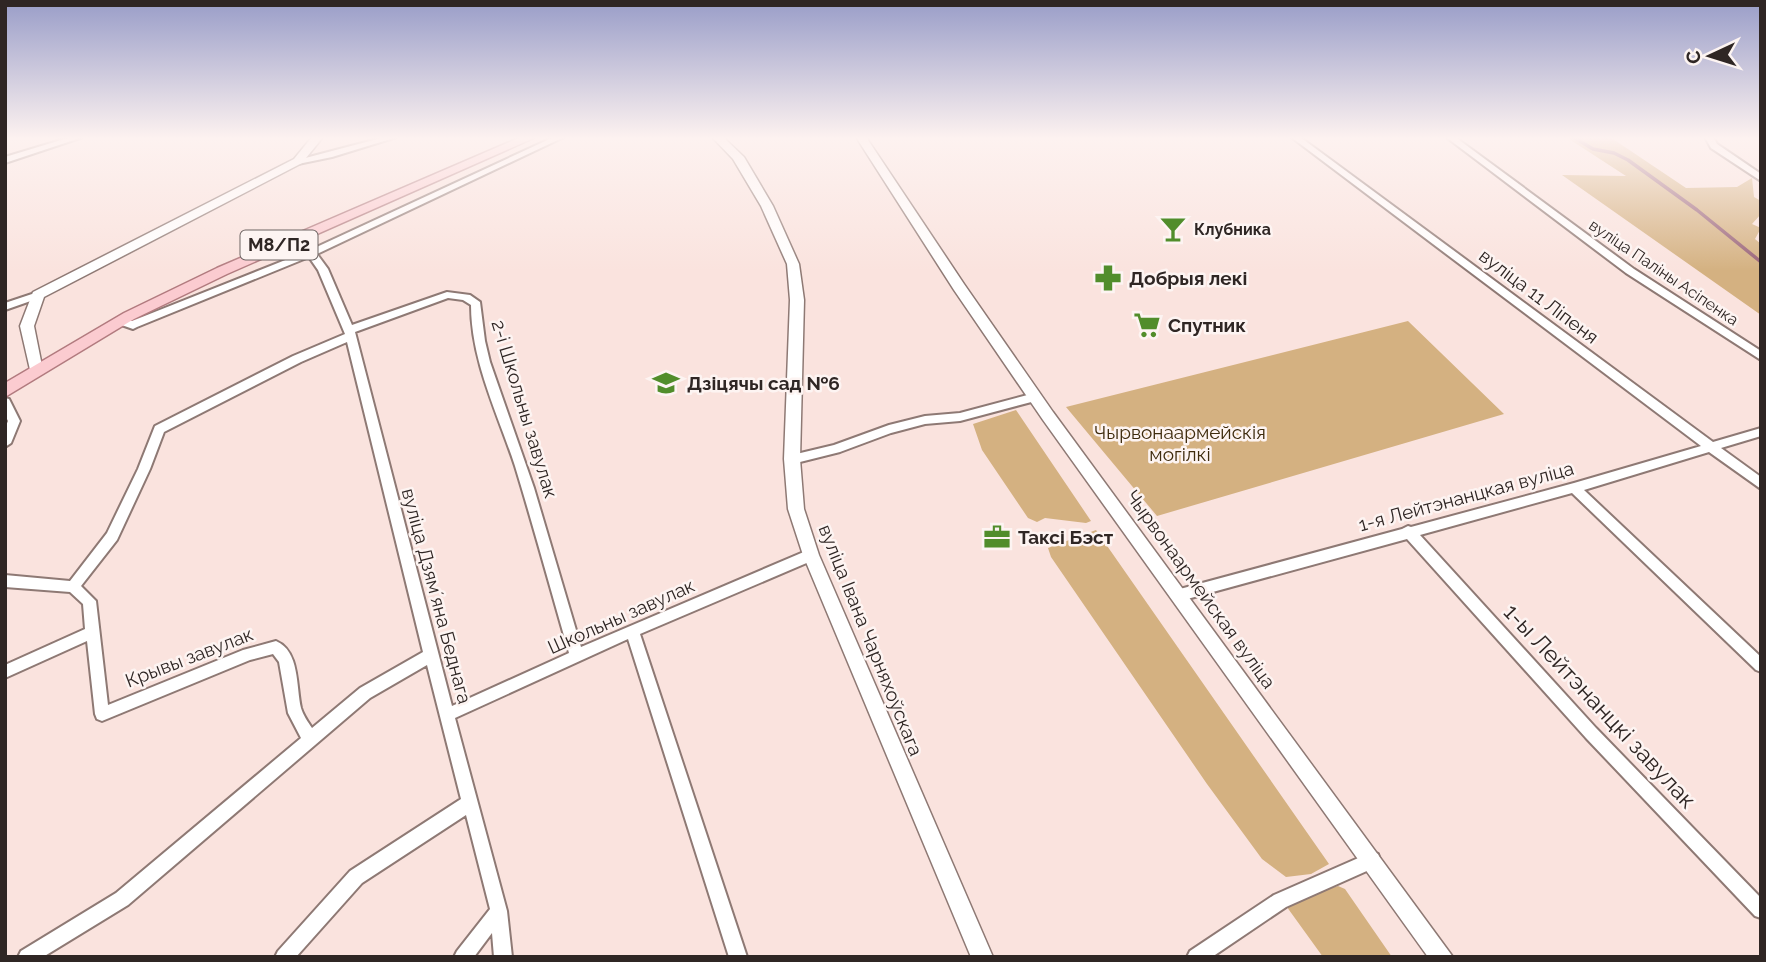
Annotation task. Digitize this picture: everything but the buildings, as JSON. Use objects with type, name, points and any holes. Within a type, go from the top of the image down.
[{"type":"main road","points":[[36,371],[27,326],[38,295],[257,182]]},
{"type":"main road","name":"М8/П2","points":[[5,391],[120,321],[283,243],[425,182]]},
{"type":"main road","name":"вуліца Івана Чарняхоўскага","points":[[753,182],[767,206],[793,264],[797,300],[792,459],[796,509],[811,555],[982,957]]},
{"type":"main road","name":"Чырвонаармейская вуліца","points":[[891,182],[1035,397],[1442,957]]},
{"type":"street","points":[[120,321],[133,325],[311,253],[464,182]]},
{"type":"street","name":"вуліца 11 Ліпеня","points":[[1355,182],[1761,484]]},
{"type":"street","name":"вуліца Паліны Асіпенка","points":[[1510,182],[1630,271],[1761,356]]},
{"type":"street","name":"вуліца Дзямʼяна Беднага","points":[[311,253],[323,269],[350,333],[499,911],[503,957]]},
{"type":"street","points":[[5,307],[38,295]]},
{"type":"street","name":"2-і Школьны завулак","points":[[350,333],[447,295],[466,297],[477,304],[475,320],[478,333],[577,656]]},
{"type":"street","points":[[5,581],[73,587],[113,536],[159,429],[350,333]]},
{"type":"street","points":[[792,459],[836,449],[889,429],[925,420],[960,417],[1035,397]]},
{"type":"street","points":[[5,402],[15,421],[5,443]]},
{"type":"street","name":"1-я Лейтэнанцкая вуліца","points":[[1180,595],[1574,488],[1761,432]]},
{"type":"street","points":[[1574,488],[1761,666]]},
{"type":"street","name":"1-ы Лейтэнанцкі завулак","points":[[1408,531],[1591,733],[1761,911]]},
{"type":"street","name":"Школьны завулак","points":[[447,715],[632,631],[811,555]]},
{"type":"street","name":"Крывы завулак","points":[[73,587],[89,601],[102,714],[248,654],[276,647],[286,660],[295,713],[310,739]]},
{"type":"street","points":[[632,631],[738,957]]},
{"type":"street","points":[[5,672],[92,632]]},
{"type":"street","points":[[27,957],[121,899],[365,693],[431,655]]},
{"type":"street","points":[[284,957],[356,877],[471,802]]},
{"type":"street","points":[[1196,957],[1280,901],[1372,860]]},
{"type":"street","points":[[463,957],[499,911]]},
{"type":"green space","points":[[1572,182],[1677,182],[1686,188],[1737,187],[1746,182],[1752,182],[1754,197],[1761,201],[1761,214],[1752,224],[1761,228],[1755,239],[1761,244],[1761,315]]},
{"type":"green space","name":"Чырвонаармейскія могілкі","points":[[1408,321],[1504,414],[1157,516],[1066,407]]},
{"type":"green space","points":[[1016,410],[1091,521],[1086,523],[1045,518],[1037,522],[1028,518],[982,450],[973,424]]},
{"type":"green space","points":[[1096,530],[1329,864],[1311,874],[1286,877],[1262,859],[1207,784],[1051,557],[1048,548]]},
{"type":"green space","points":[[1338,886],[1345,889],[1392,957],[1323,957],[1284,903]]},
{"type":"waterway","points":[[1658,182],[1761,262]]},
{"type":"place","name":"Клубника","points":[[1173,229]]},
{"type":"place","name":"Добрыя лекі","points":[[1108,278]]},
{"type":"place","name":"Спутник","points":[[1147,325]]},
{"type":"place","name":"Дзіцячы сад №6","points":[[666,383]]},
{"type":"place","name":"Таксі Бэст","points":[[997,537]]}]
